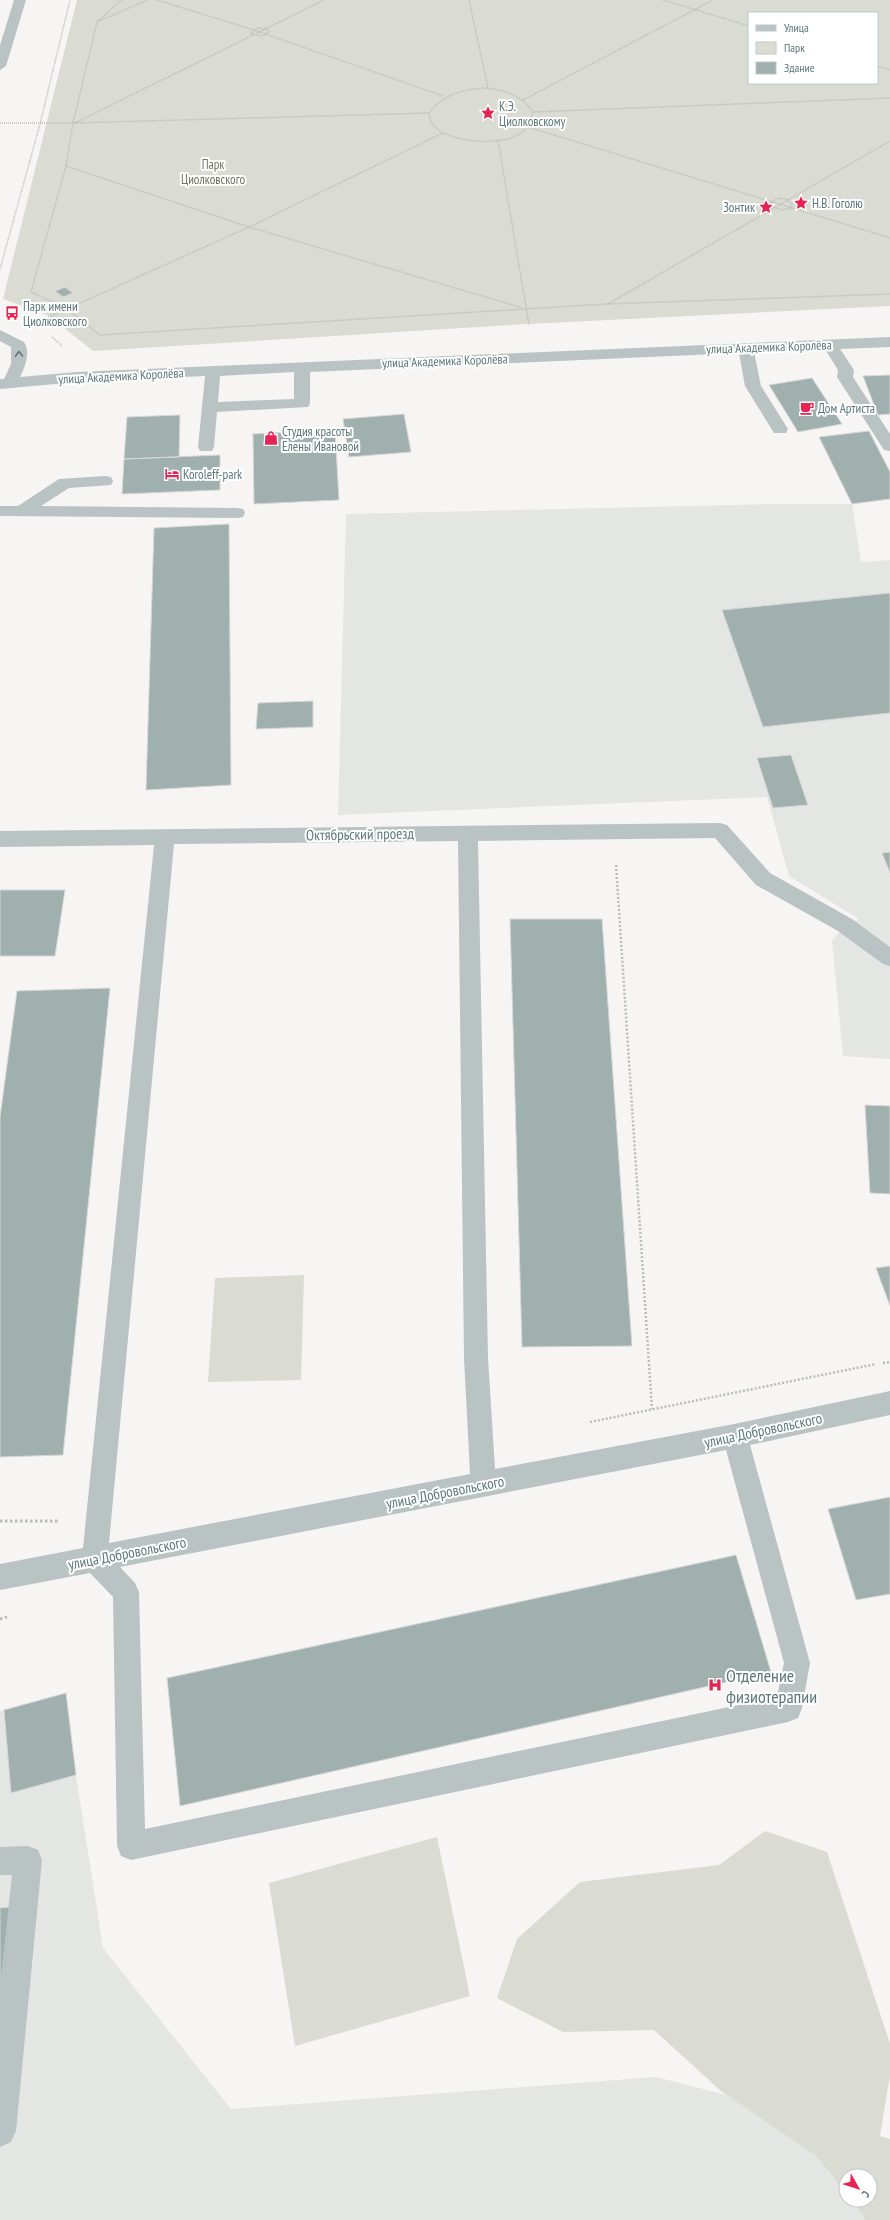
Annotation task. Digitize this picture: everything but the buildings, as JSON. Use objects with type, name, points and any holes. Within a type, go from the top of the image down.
[{"type":"street","points":[[0,66],[14,8]]},
{"type":"street","points":[[0,335],[19,346],[19,364],[5,384]]},
{"type":"street","name":"улица Академика Королёва","points":[[5,384],[77,377],[890,342]]},
{"type":"street","points":[[830,345],[846,370],[845,377],[890,446]]},
{"type":"street","points":[[746,348],[753,386],[780,429]]},
{"type":"street","points":[[210,407],[302,404],[302,367]]},
{"type":"street","points":[[206,447],[213,371]]},
{"type":"street","points":[[20,512],[65,483],[106,481]]},
{"type":"street","points":[[0,512],[237,513]]},
{"type":"street","name":"Октябрьский проезд","points":[[0,839],[720,830],[763,879],[845,925],[890,958]]},
{"type":"street","points":[[468,833],[476,1358],[483,1484]]},
{"type":"street","points":[[165,837],[95,1559],[126,1592],[130,1846],[788,1708],[797,1663],[744,1465],[734,1436]]},
{"type":"street","name":"улица Добровольского","points":[[0,1577],[734,1436],[890,1403]]},
{"type":"street","points":[[0,1861],[28,1860],[0,2131]]},
{"type":"path","points":[[0,269],[40,124],[70,0]]},
{"type":"path","points":[[121,0],[97,22],[73,124],[66,166],[31,292],[67,309],[100,335],[607,304],[890,294]]},
{"type":"path","points":[[97,22],[148,0]]},
{"type":"path","points":[[157,0],[267,34],[443,96]]},
{"type":"path","points":[[73,124],[254,36],[324,0]]},
{"type":"path","points":[[469,0],[488,88]]},
{"type":"path","points":[[663,0],[748,26]]},
{"type":"path","points":[[523,100],[713,0]]},
{"type":"path","points":[[254,30],[267,29]]},
{"type":"path","points":[[267,29],[269,32],[267,34]]},
{"type":"path","points":[[254,30],[251,32],[254,36]]},
{"type":"path","points":[[254,36],[267,34]]},
{"type":"path","points":[[878,66],[890,70]]},
{"type":"path","points":[[488,88],[508,92],[523,100],[533,112],[528,127],[516,135],[498,140],[478,142],[459,139],[443,133],[432,124],[429,113],[434,104],[443,96],[464,90],[488,88]]},
{"type":"path","points":[[533,112],[890,98]]},
{"type":"path","points":[[0,123],[73,124],[429,113]]},
{"type":"path","points":[[528,127],[890,238]]},
{"type":"path","points":[[35,323],[249,227],[443,133]]},
{"type":"path","points":[[498,140],[528,324]]},
{"type":"path","points":[[607,304],[890,141]]},
{"type":"path","points":[[66,166],[249,227],[525,309]]},
{"type":"path","points":[[771,202],[779,198],[788,200],[792,204],[791,208]]},
{"type":"path","points":[[771,202],[771,205],[774,208],[783,210],[791,208]]},
{"type":"path","points":[[616,862],[652,1409]]},
{"type":"shaded area","points":[[771,504],[852,504],[861,562],[890,560],[890,1059],[843,1056],[832,941],[845,925],[859,919],[789,876],[767,797],[338,815],[346,514]]},
{"type":"shaded area","points":[[66,1693],[76,1775],[103,1948],[231,2109],[656,2077],[836,2123],[866,2168],[838,2168],[838,2208],[878,2208],[878,2185],[890,2203],[890,2220],[0,2220],[0,1711]]},
{"type":"green space","name":"Парк Циолковского","points":[[77,0],[890,0],[890,306],[528,324],[93,351],[49,316],[3,299]]},
{"type":"green space","points":[[304,1275],[301,1380],[208,1382],[215,1278]]},
{"type":"green space","points":[[765,1831],[827,1852],[890,2044],[890,2075],[880,2136],[890,2139],[890,2220],[866,2220],[858,2208],[878,2208],[878,2168],[838,2168],[838,2182],[815,2155],[721,2091],[654,2030],[563,2032],[497,1998],[517,1939],[580,1882],[719,1865]]},
{"type":"green space","points":[[437,1837],[470,1996],[295,2046],[269,1883]]},
{"type":"place","name":"К.Э. Циолковскому","points":[[488,113]]},
{"type":"place","name":"Н.В. Гоголю","points":[[801,203]]},
{"type":"place","name":"Зонтик","points":[[766,207]]},
{"type":"place","name":"Парк имени Циолковского","points":[[12,313]]},
{"type":"place","name":"Дом Артиста","points":[[807,408]]},
{"type":"place","name":"Студия красоты Елены Ивановой","points":[[271,438]]},
{"type":"place","name":"Koroleff-park","points":[[172,474]]},
{"type":"place","name":"Отделение физиотерапии","points":[[715,1685]]}]
